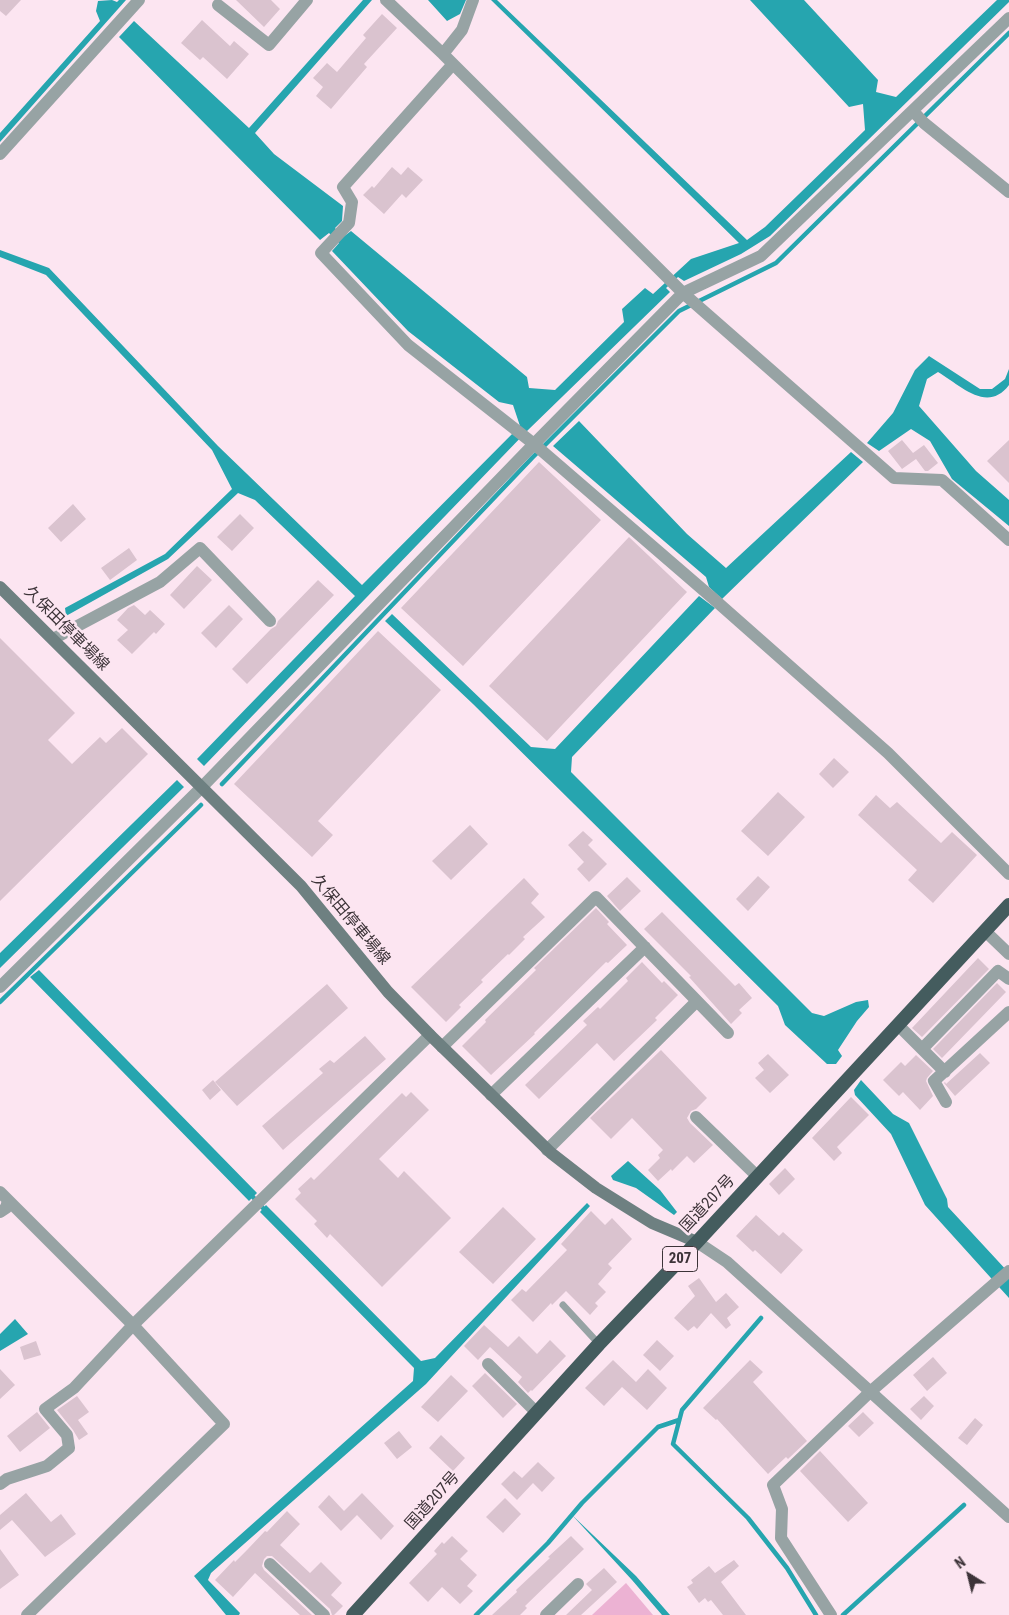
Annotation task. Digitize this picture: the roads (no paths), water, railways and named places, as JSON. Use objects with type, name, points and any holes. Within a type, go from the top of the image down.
[{"type":"highway","name":"国道207号","points":[[353,1615],[599,1344],[697,1242],[1009,905]]},
{"type":"main road","name":"久保田停車場線","points":[[0,587],[301,886],[388,992],[547,1150],[596,1188],[652,1223],[697,1242]]},
{"type":"street","points":[[0,154],[139,0]]},
{"type":"street","points":[[218,5],[268,45],[307,0]]},
{"type":"street","points":[[386,0],[687,296],[894,478],[942,480],[1009,540]]},
{"type":"street","points":[[443,54],[462,30],[473,0]]},
{"type":"street","points":[[0,987],[202,787],[530,441],[687,296],[760,256],[918,117],[1009,18]]},
{"type":"street","points":[[453,64],[343,187],[352,202],[349,223],[321,253],[408,345],[530,441],[888,753],[1009,874]]},
{"type":"street","points":[[918,117],[1009,192]]},
{"type":"street","points":[[53,639],[160,582],[200,548],[270,621]]},
{"type":"street","points":[[442,1047],[596,896],[728,1033]]},
{"type":"street","points":[[984,931],[1009,954]]},
{"type":"street","points":[[491,1096],[645,947]]},
{"type":"street","points":[[922,1049],[998,971],[1009,979]]},
{"type":"street","points":[[547,1150],[697,1000]]},
{"type":"street","points":[[946,1102],[934,1081],[1009,1012]]},
{"type":"street","points":[[898,1024],[945,1072]]},
{"type":"street","points":[[0,1484],[7,1479],[47,1466],[70,1448],[67,1435],[45,1409],[74,1388],[133,1325],[430,1035]]},
{"type":"street","points":[[696,1117],[758,1176]]},
{"type":"street","points":[[0,1212],[6,1208],[4,1196]]},
{"type":"street","points":[[4,1196],[133,1325],[224,1424],[26,1615]]},
{"type":"street","points":[[697,1242],[727,1262],[1009,1517]]},
{"type":"street","points":[[831,1615],[781,1538],[782,1510],[773,1485],[870,1392],[1008,1272]]},
{"type":"street","points":[[488,1364],[537,1413]]},
{"type":"street","points":[[270,1564],[324,1615]]},
{"type":"street","points":[[546,1615],[578,1584]]},
{"type":"lane","points":[[563,1305],[599,1344]]},
{"type":"water","points":[[112,0],[117,2],[119,0],[126,0],[0,142],[0,133],[100,21],[96,11],[98,1]]},
{"type":"water","points":[[363,0],[372,0],[255,133],[274,154],[343,206],[342,221],[335,228],[343,237],[351,231],[527,377],[529,388],[555,390],[624,322],[622,309],[645,288],[653,294],[691,259],[739,243],[491,0],[497,0],[747,240],[765,227],[865,130],[863,104],[849,107],[750,0],[804,0],[878,80],[876,92],[896,97],[997,0],[1009,0],[1009,2],[770,236],[741,254],[684,281],[678,277],[666,288],[670,292],[527,431],[204,766],[197,759],[355,596],[255,500],[238,493],[168,559],[66,616],[65,608],[165,554],[232,489],[212,450],[46,275],[0,257],[0,250],[49,268],[218,446],[362,585],[520,426],[513,405],[499,402],[408,331],[332,251],[339,243],[329,233],[320,240],[119,37],[134,21],[249,128]]},
{"type":"water","points":[[428,0],[466,0],[460,14],[447,21]]},
{"type":"water","points":[[929,356],[980,389],[992,389],[1005,379],[1009,369],[1009,385],[1001,393],[992,397],[974,394],[938,372],[927,379],[919,406],[976,471],[1009,500],[1009,526],[952,479],[930,441],[911,429],[879,451],[867,443],[893,413],[915,370]]},
{"type":"water","points":[[579,421],[687,534],[726,568],[851,452],[863,462],[722,599],[709,587],[706,577],[553,446]]},
{"type":"water","points":[[699,596],[715,608],[572,757],[571,772],[812,1013],[824,1016],[856,1002],[868,1000],[869,1007],[857,1021],[838,1050],[842,1056],[836,1064],[827,1064],[785,1025],[778,1006],[473,704],[385,621],[392,614],[531,747],[555,749]]},
{"type":"water","points":[[177,780],[184,787],[0,968],[0,953]]},
{"type":"water","points":[[39,970],[257,1193],[249,1201],[30,977]]},
{"type":"water","points":[[861,1080],[893,1114],[909,1123],[947,1199],[948,1207],[1009,1273],[1009,1298],[925,1205],[891,1134],[855,1095],[854,1090]]},
{"type":"water","points":[[628,1161],[660,1190],[677,1212],[674,1215],[636,1188],[613,1180],[611,1176]]},
{"type":"water","points":[[587,1203],[590,1206],[426,1384],[211,1573],[208,1580],[240,1613],[239,1615],[226,1615],[194,1576],[413,1381],[414,1368],[260,1212],[266,1205],[421,1361],[435,1358]]},
{"type":"water","points":[[15,1319],[28,1334],[0,1351],[0,1334]]},
{"type":"water","points":[[572,1515],[636,1576],[670,1615],[662,1615]]},
{"type":"waterway","points":[[222,784],[532,458],[679,311],[776,263],[1009,33]]},
{"type":"waterway","points":[[0,1002],[201,805]]},
{"type":"waterway","points":[[253,1197],[263,1208]]},
{"type":"waterway","points":[[761,1318],[682,1410],[673,1444],[748,1518],[787,1568],[816,1615]]},
{"type":"waterway","points":[[476,1615],[548,1543],[582,1503],[658,1427],[679,1420]]},
{"type":"waterway","points":[[843,1615],[964,1505]]}]
